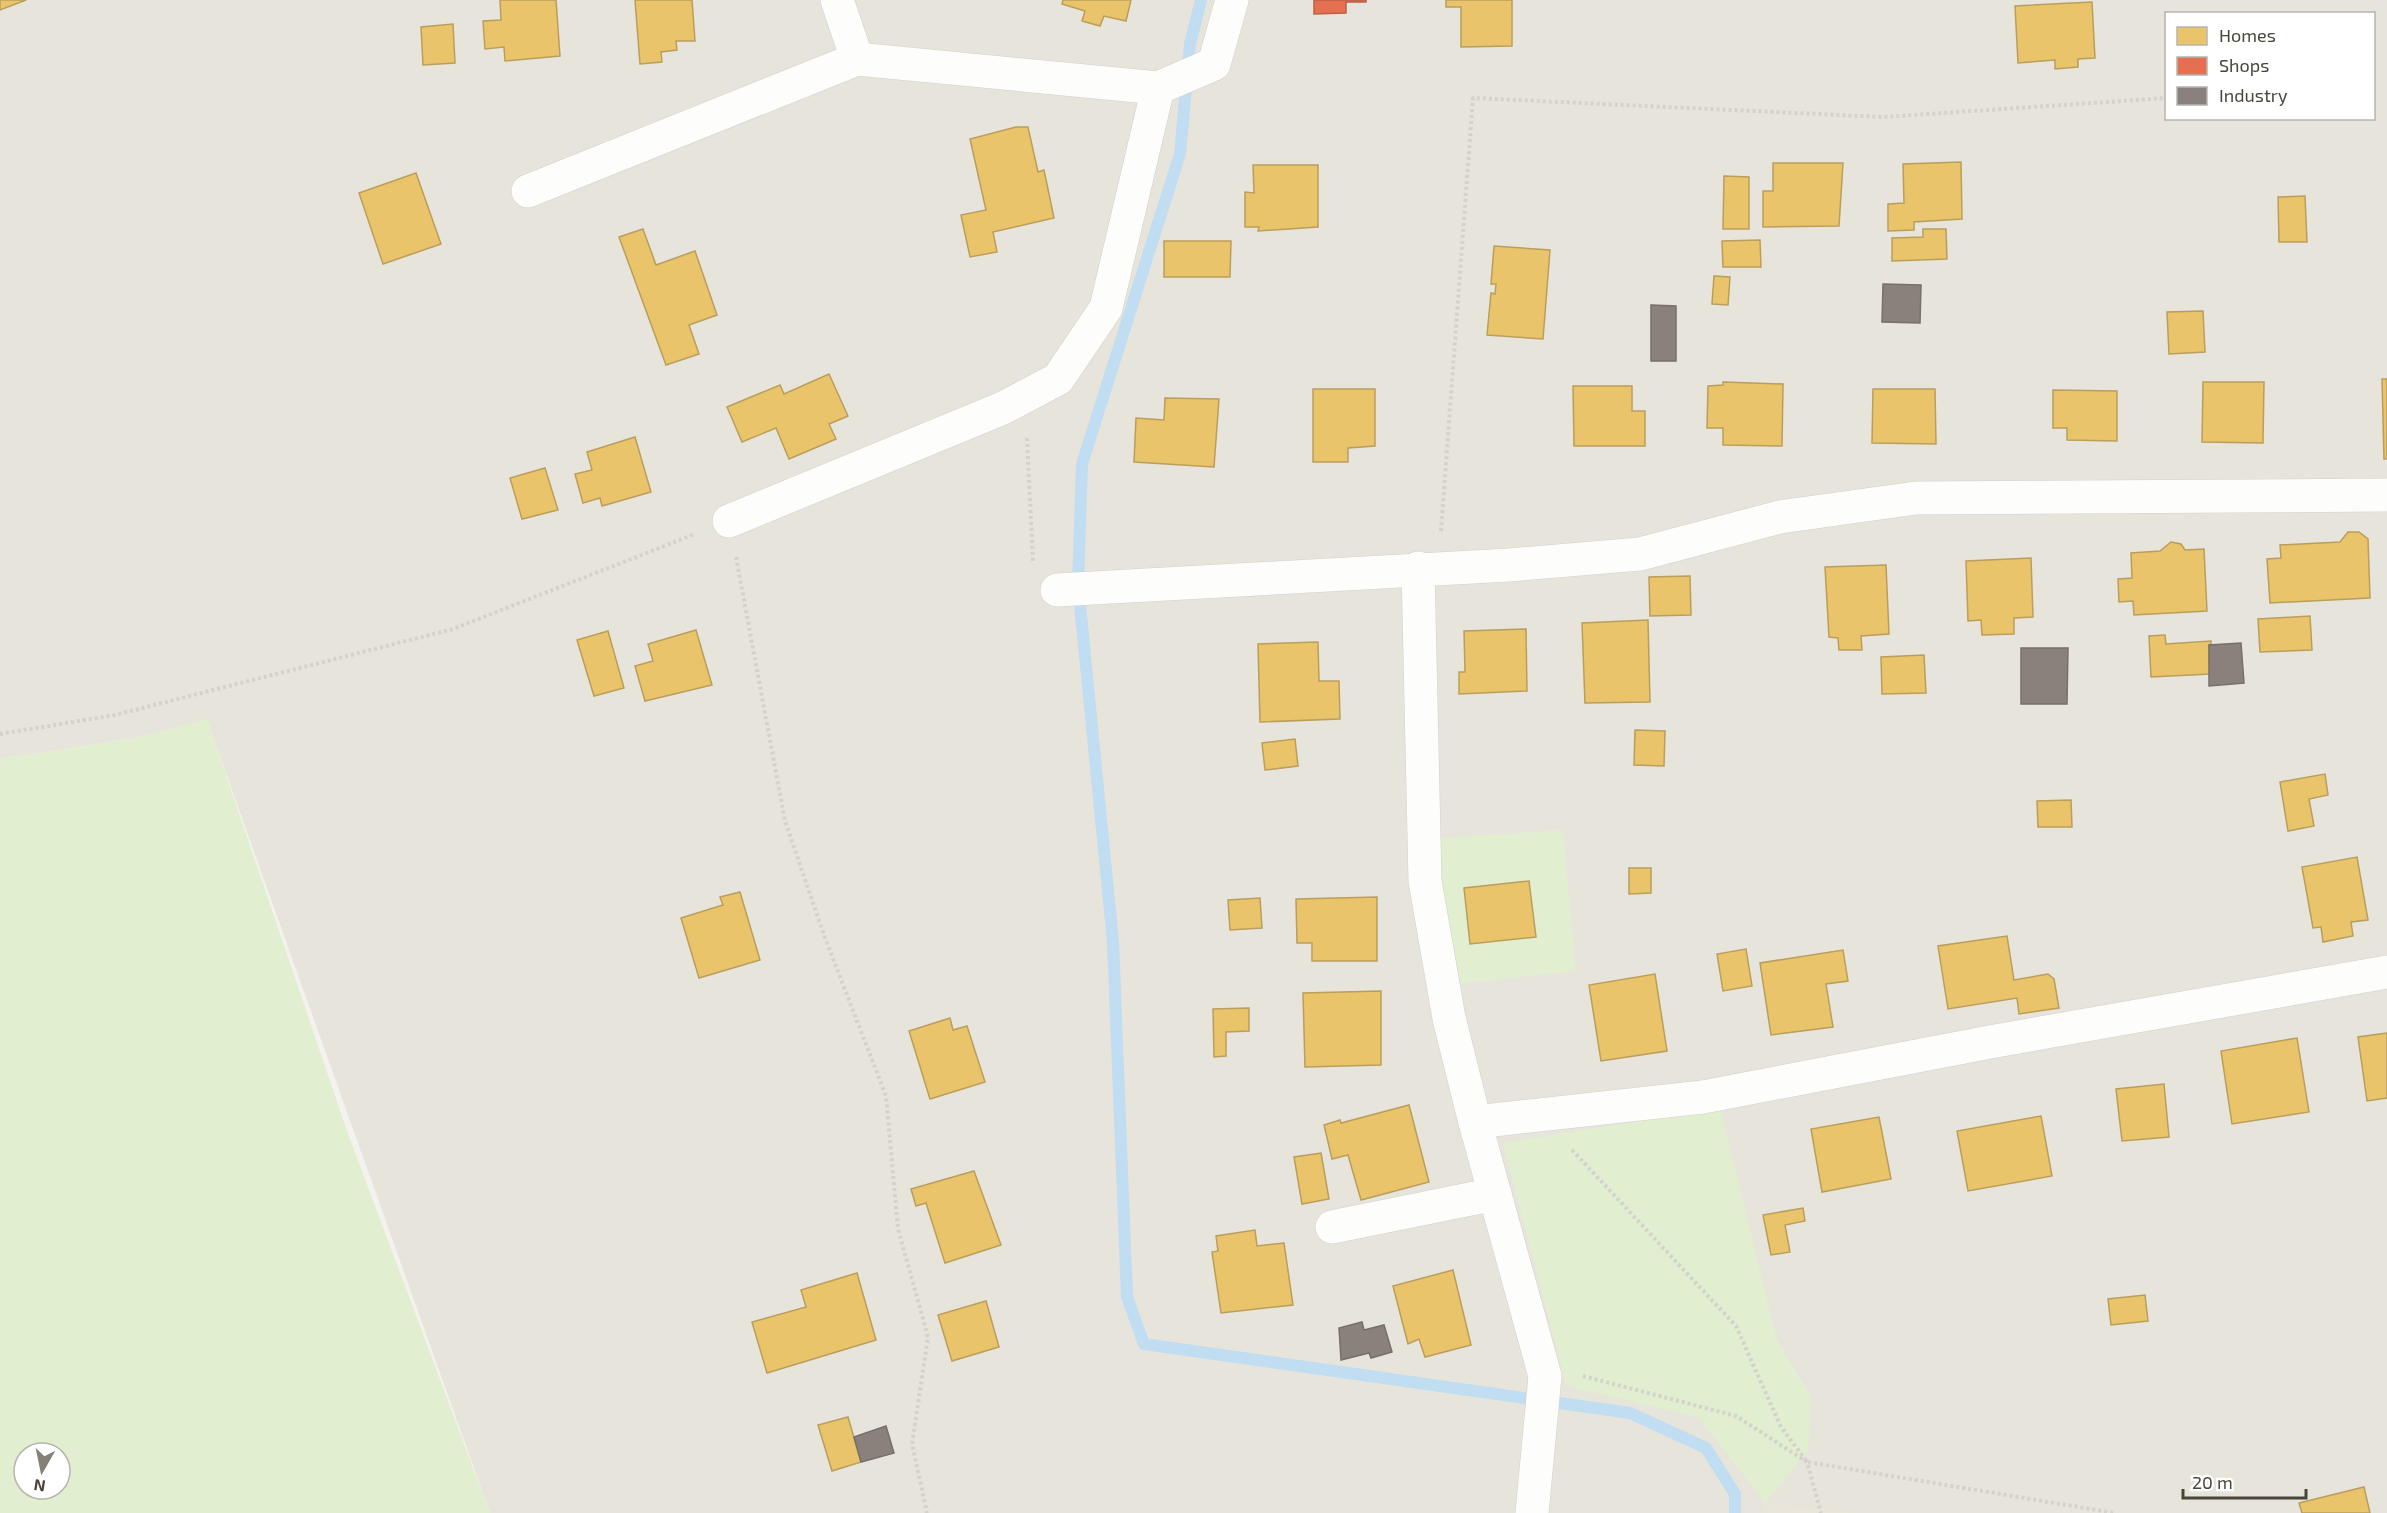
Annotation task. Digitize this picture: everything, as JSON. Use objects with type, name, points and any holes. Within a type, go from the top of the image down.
[{"type":"street","points":[[837,0],[857,59]]},
{"type":"street","points":[[528,191],[857,59],[1158,88],[1214,64],[1232,0]]},
{"type":"street","points":[[729,521],[1028,395],[1058,379],[1106,308],[1158,88]]},
{"type":"street","points":[[1057,590],[1640,554],[1780,518],[1916,498],[2387,495]]},
{"type":"street","points":[[1428,568],[1425,881],[1449,1018],[1475,1122],[1543,1367],[1532,1513]]},
{"type":"street","points":[[1475,1122],[1703,1097],[1990,1042],[2387,972]]},
{"type":"street","points":[[1332,1227],[1495,1194]]},
{"type":"path","points":[[1428,568],[1473,98],[1883,117],[2165,98]]},
{"type":"path","points":[[1028,395],[1027,456],[1035,578],[1057,590]]},
{"type":"path","points":[[0,734],[115,715],[453,629],[729,521],[785,821],[825,938],[886,1096],[898,1229],[928,1337],[912,1444],[927,1513]]},
{"type":"path","points":[[1539,1114],[1736,1326],[1780,1427],[1807,1462],[1821,1513]]},
{"type":"path","points":[[1543,1367],[1736,1416],[1807,1462],[2115,1513]]},
{"type":"shaded area","points":[[0,0],[2387,0],[2387,1513],[490,1513],[207,720],[141,737],[0,759]]},
{"type":"shaded area","points":[[1765,1503],[1821,1509],[1850,1513],[1766,1513]]},
{"type":"green space","points":[[207,719],[347,1131],[490,1513],[0,1513],[0,759],[141,737]]},
{"type":"green space","points":[[1563,830],[1576,971],[1458,984],[1440,878],[1439,838]]},
{"type":"green space","points":[[1720,1108],[1777,1340],[1811,1397],[1808,1451],[1765,1503],[1698,1417],[1566,1386],[1503,1143]]},
{"type":"building: Homes","points":[[0,0],[26,0],[0,10]]},
{"type":"building: Homes","points":[[500,0],[556,0],[560,56],[505,61],[504,47],[485,49],[483,21],[501,20]]},
{"type":"building: Homes","points":[[635,0],[692,0],[695,41],[676,41],[677,50],[661,52],[662,62],[640,64]]},
{"type":"building: Homes","points":[[1063,0],[1131,0],[1126,21],[1104,16],[1100,26],[1082,21],[1085,11],[1062,4]]},
{"type":"building: Homes","points":[[1446,0],[1512,0],[1512,46],[1461,47],[1461,7],[1446,7]]},
{"type":"building: Homes","points":[[2092,2],[2095,58],[2078,59],[2078,67],[2055,69],[2055,60],[2018,63],[2015,6]]},
{"type":"building: Homes","points":[[453,24],[455,63],[423,65],[421,27]]},
{"type":"building: Homes","points":[[1016,127],[1028,127],[1038,172],[1044,170],[1054,218],[993,232],[997,252],[970,257],[961,215],[986,210],[970,139]]},
{"type":"building: Homes","points":[[1961,162],[1962,219],[1914,222],[1914,230],[1888,231],[1888,204],[1904,203],[1903,164]]},
{"type":"building: Homes","points":[[1773,163],[1843,163],[1839,226],[1763,227],[1763,191],[1773,191]]},
{"type":"building: Homes","points":[[1253,165],[1318,165],[1318,227],[1258,231],[1259,227],[1245,227],[1245,192],[1254,193]]},
{"type":"building: Homes","points":[[416,173],[441,244],[383,264],[359,193]]},
{"type":"building: Homes","points":[[1724,176],[1749,177],[1749,229],[1723,229]]},
{"type":"building: Homes","points":[[2305,196],[2307,242],[2279,242],[2278,197]]},
{"type":"building: Homes","points":[[643,229],[656,265],[695,251],[717,315],[689,325],[699,354],[666,365],[619,237]]},
{"type":"building: Homes","points":[[1923,229],[1946,229],[1947,259],[1892,261],[1892,238],[1923,237]]},
{"type":"building: Homes","points":[[1760,240],[1761,267],[1723,267],[1722,241]]},
{"type":"building: Homes","points":[[1164,241],[1231,241],[1230,277],[1164,277]]},
{"type":"building: Homes","points":[[1494,246],[1550,250],[1543,339],[1487,335],[1491,293],[1495,294],[1496,284],[1491,284]]},
{"type":"building: Homes","points":[[1714,276],[1730,277],[1728,305],[1712,304]]},
{"type":"building: Homes","points":[[2203,311],[2205,352],[2169,354],[2167,312]]},
{"type":"building: Homes","points":[[829,374],[848,416],[829,424],[836,439],[789,459],[776,428],[742,442],[727,407],[780,385],[784,394]]},
{"type":"building: Homes","points":[[2382,379],[2387,379],[2387,459],[2384,459]]},
{"type":"building: Homes","points":[[1723,382],[1783,384],[1782,446],[1723,445],[1723,428],[1707,428],[1708,386],[1723,385]]},
{"type":"building: Homes","points":[[2203,382],[2264,382],[2263,443],[2202,442]]},
{"type":"building: Homes","points":[[1573,386],[1632,386],[1632,411],[1645,411],[1645,446],[1574,446]]},
{"type":"building: Homes","points":[[1313,389],[1375,389],[1375,446],[1348,448],[1348,462],[1313,462]]},
{"type":"building: Homes","points":[[1873,389],[1935,389],[1936,444],[1872,443]]},
{"type":"building: Homes","points":[[2053,390],[2117,391],[2117,441],[2067,440],[2067,428],[2053,428]]},
{"type":"building: Homes","points":[[1165,398],[1219,399],[1214,467],[1134,462],[1136,418],[1164,420]]},
{"type":"building: Homes","points":[[635,437],[651,492],[602,506],[600,498],[583,503],[575,474],[592,470],[587,452]]},
{"type":"building: Homes","points":[[545,468],[558,510],[522,519],[510,478]]},
{"type":"building: Homes","points":[[2348,532],[2359,532],[2368,539],[2370,598],[2270,603],[2267,559],[2281,558],[2280,545],[2340,542]]},
{"type":"building: Homes","points":[[2171,542],[2181,544],[2185,550],[2204,549],[2207,611],[2134,615],[2133,601],[2119,602],[2118,579],[2132,578],[2131,553],[2160,551]]},
{"type":"building: Homes","points":[[2031,558],[2033,617],[2014,618],[2014,634],[1982,635],[1981,620],[1968,621],[1966,561]]},
{"type":"building: Homes","points":[[1886,565],[1889,634],[1861,636],[1862,650],[1839,650],[1838,638],[1829,637],[1825,567]]},
{"type":"building: Homes","points":[[1690,576],[1691,615],[1650,616],[1649,577]]},
{"type":"building: Homes","points":[[2310,616],[2312,650],[2260,652],[2258,619]]},
{"type":"building: Homes","points":[[1648,620],[1650,702],[1585,703],[1582,623]]},
{"type":"building: Homes","points":[[1526,629],[1527,691],[1459,694],[1459,672],[1465,672],[1464,631]]},
{"type":"building: Homes","points":[[696,630],[712,685],[645,701],[635,666],[653,661],[648,644]]},
{"type":"building: Homes","points":[[608,631],[624,688],[594,696],[577,640]]},
{"type":"building: Homes","points":[[2165,635],[2166,644],[2211,641],[2209,645],[2210,674],[2151,677],[2149,636]]},
{"type":"building: Homes","points":[[1318,642],[1319,681],[1339,681],[1340,719],[1260,722],[1258,644]]},
{"type":"building: Homes","points":[[1924,655],[1926,693],[1882,694],[1881,657]]},
{"type":"building: Homes","points":[[1635,730],[1665,731],[1664,766],[1634,765]]},
{"type":"building: Homes","points":[[1295,739],[1298,766],[1265,770],[1262,743]]},
{"type":"building: Homes","points":[[2325,774],[2328,795],[2309,799],[2314,826],[2288,831],[2280,782]]},
{"type":"building: Homes","points":[[2071,800],[2072,827],[2038,827],[2037,801]]},
{"type":"building: Homes","points":[[2357,857],[2368,920],[2351,922],[2353,936],[2323,942],[2321,927],[2313,928],[2302,867]]},
{"type":"building: Homes","points":[[1629,868],[1651,868],[1651,893],[1629,894]]},
{"type":"building: Homes","points":[[1529,881],[1536,937],[1470,944],[1464,888]]},
{"type":"building: Homes","points":[[740,892],[760,960],[699,978],[681,918],[723,905],[720,897]]},
{"type":"building: Homes","points":[[1377,897],[1377,961],[1312,961],[1312,943],[1297,943],[1296,899]]},
{"type":"building: Homes","points":[[1260,898],[1262,928],[1230,930],[1228,900]]},
{"type":"building: Homes","points":[[2007,936],[2014,980],[2048,974],[2054,979],[2059,1008],[2019,1014],[2017,998],[1948,1009],[1938,946]]},
{"type":"building: Homes","points":[[1746,949],[1752,986],[1723,991],[1717,954]]},
{"type":"building: Homes","points":[[1843,950],[1848,981],[1826,984],[1833,1027],[1771,1035],[1760,963]]},
{"type":"building: Homes","points":[[1655,974],[1667,1051],[1601,1061],[1589,985]]},
{"type":"building: Homes","points":[[1381,991],[1381,1065],[1305,1067],[1303,993]]},
{"type":"building: Homes","points":[[1249,1008],[1249,1031],[1226,1032],[1226,1056],[1214,1057],[1213,1009]]},
{"type":"building: Homes","points":[[950,1018],[953,1030],[967,1026],[985,1082],[930,1099],[909,1031]]},
{"type":"building: Homes","points":[[2387,1033],[2387,1098],[2367,1101],[2358,1037]]},
{"type":"building: Homes","points":[[2297,1038],[2309,1112],[2232,1124],[2221,1051]]},
{"type":"building: Homes","points":[[2164,1084],[2169,1137],[2122,1141],[2116,1089]]},
{"type":"building: Homes","points":[[1409,1105],[1429,1182],[1361,1200],[1348,1155],[1332,1159],[1324,1125],[1340,1120],[1341,1123]]},
{"type":"building: Homes","points":[[2041,1116],[2052,1176],[1968,1191],[1957,1131]]},
{"type":"building: Homes","points":[[1879,1117],[1891,1179],[1822,1192],[1811,1129]]},
{"type":"building: Homes","points":[[1321,1153],[1329,1199],[1302,1204],[1294,1157]]},
{"type":"building: Homes","points":[[974,1171],[1001,1245],[945,1263],[926,1203],[916,1206],[911,1189]]},
{"type":"building: Homes","points":[[1803,1208],[1805,1221],[1785,1225],[1790,1252],[1771,1255],[1763,1215]]},
{"type":"building: Homes","points":[[1255,1230],[1257,1246],[1284,1243],[1293,1305],[1221,1313],[1212,1252],[1218,1251],[1216,1236]]},
{"type":"building: Homes","points":[[1453,1270],[1471,1345],[1425,1357],[1419,1339],[1408,1344],[1393,1286]]},
{"type":"building: Homes","points":[[857,1273],[876,1340],[767,1373],[752,1322],[806,1307],[801,1290]]},
{"type":"building: Homes","points":[[2145,1295],[2148,1321],[2111,1325],[2108,1299]]},
{"type":"building: Homes","points":[[986,1301],[999,1347],[952,1361],[938,1315]]},
{"type":"building: Homes","points":[[848,1417],[861,1462],[832,1471],[818,1425]]},
{"type":"building: Homes","points":[[2364,1487],[2370,1513],[2302,1513],[2299,1503]]},
{"type":"building: Shops","points":[[1314,0],[1366,0],[1366,2],[1346,2],[1346,13],[1314,14]]},
{"type":"building: Industry","points":[[1883,284],[1921,285],[1920,323],[1882,322]]},
{"type":"building: Industry","points":[[1651,305],[1676,306],[1676,361],[1651,361]]},
{"type":"building: Industry","points":[[2241,643],[2244,683],[2209,686],[2209,645]]},
{"type":"building: Industry","points":[[2021,648],[2068,648],[2067,704],[2021,704]]},
{"type":"building: Industry","points":[[1362,1322],[1364,1330],[1384,1325],[1392,1352],[1371,1358],[1369,1353],[1341,1360],[1339,1328]]},
{"type":"building: Industry","points":[[886,1426],[894,1453],[861,1462],[854,1437]]},
{"type":"waterway","points":[[1201,0],[1190,44],[1180,154],[1082,464],[1078,584],[1113,942],[1127,1297],[1144,1344],[1630,1413],[1706,1448],[1735,1494],[1735,1513]]}]
